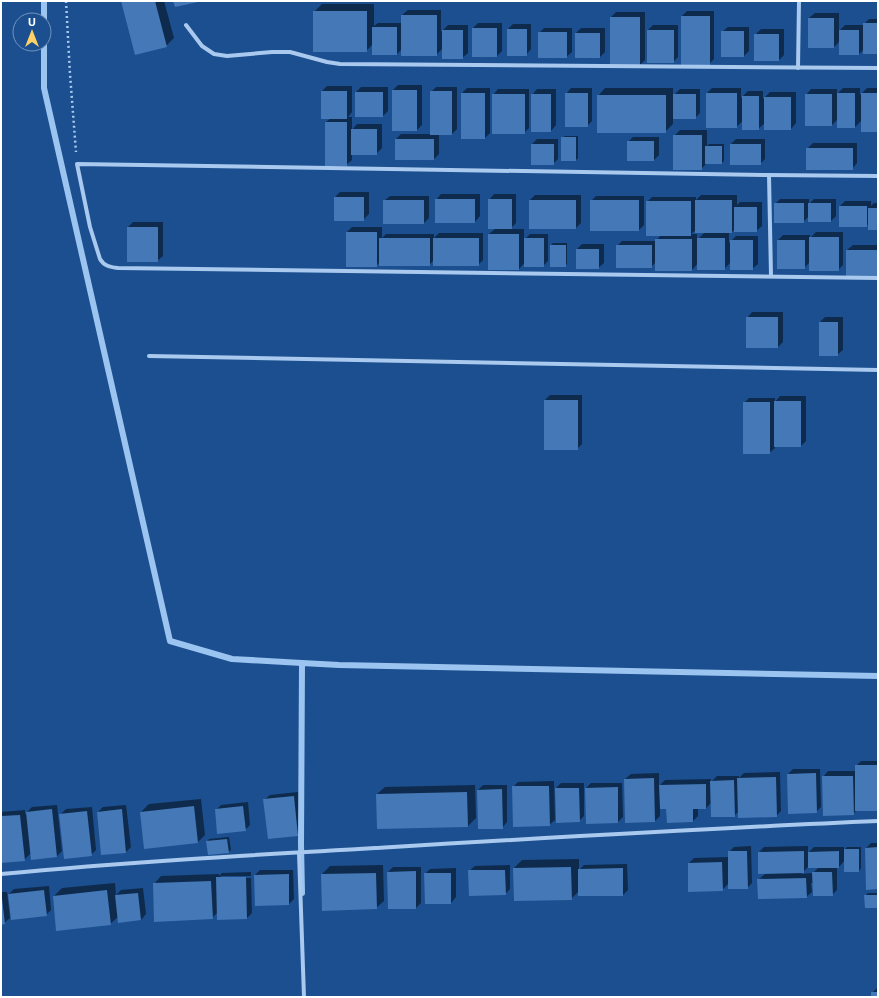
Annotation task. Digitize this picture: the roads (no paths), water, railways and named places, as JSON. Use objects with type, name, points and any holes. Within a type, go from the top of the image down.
[{"type":"street","points":[[798,68],[799,1]]},
{"type":"street","points":[[186,25],[202,46],[214,54],[227,56],[290,52],[340,64],[878,68]]},
{"type":"street","points":[[878,176],[77,164],[90,227],[100,259],[107,266],[118,268],[878,278]]},
{"type":"street","points":[[769,175],[771,276]]},
{"type":"street","points":[[149,356],[878,370]]},
{"type":"street","points":[[1,874],[75,866],[735,827],[878,821]]},
{"type":"street","points":[[299,853],[304,997]]},
{"type":"waterway","points":[[44,1],[44,88],[170,641],[232,659],[302,663]]},
{"type":"waterway","points":[[302,893],[302,663],[878,676]]}]
